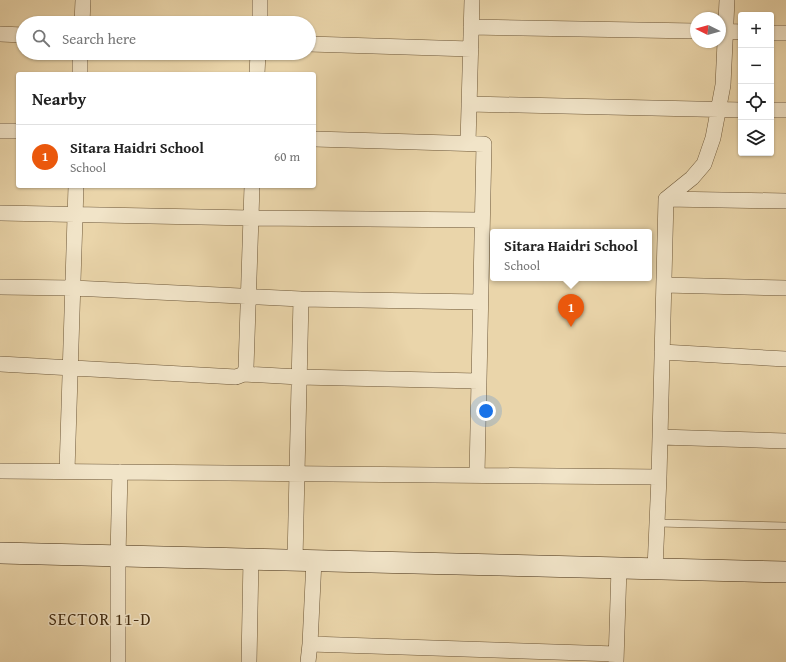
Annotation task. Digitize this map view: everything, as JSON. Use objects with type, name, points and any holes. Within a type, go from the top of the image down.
[{"type":"street","points":[[82,16],[83,0]]},
{"type":"street","points":[[260,0],[260,16]]},
{"type":"street","points":[[468,143],[472,0]]},
{"type":"street","points":[[725,12],[727,0]]},
{"type":"street","points":[[472,27],[690,31]]},
{"type":"street","points":[[726,31],[738,32]]},
{"type":"street","points":[[774,32],[786,33]]},
{"type":"street","points":[[0,34],[16,35]]},
{"type":"street","points":[[316,44],[471,49]]},
{"type":"street","points":[[655,569],[659,477],[666,199],[692,178],[704,164],[713,138],[723,85],[723,48]]},
{"type":"street","points":[[80,60],[80,72]]},
{"type":"street","points":[[257,72],[258,60]]},
{"type":"street","points":[[469,104],[738,110]]},
{"type":"street","points":[[774,110],[786,110]]},
{"type":"street","points":[[0,131],[16,131]]},
{"type":"street","points":[[316,139],[484,144],[477,476]]},
{"type":"street","points":[[67,471],[74,288],[76,188]]},
{"type":"street","points":[[244,374],[246,368],[252,188]]},
{"type":"street","points":[[666,199],[786,202]]},
{"type":"street","points":[[0,213],[251,218],[482,220]]},
{"type":"street","points":[[664,286],[786,288]]},
{"type":"street","points":[[0,287],[74,288],[301,300],[480,302]]},
{"type":"street","points":[[301,300],[296,474],[310,644],[308,662]]},
{"type":"street","points":[[662,352],[786,359]]},
{"type":"street","points":[[0,364],[236,377],[244,374],[299,377],[478,381]]},
{"type":"street","points":[[660,437],[786,441]]},
{"type":"street","points":[[0,471],[659,477]]},
{"type":"street","points":[[118,662],[120,472]]},
{"type":"street","points":[[0,553],[786,572]]},
{"type":"street","points":[[249,662],[251,560]]},
{"type":"street","points":[[310,644],[616,658],[619,568]]},
{"type":"lane","points":[[656,523],[786,526]]},
{"type":"place","name":"Sitara Haidri School","points":[[571,327]]},
{"type":"district","name":"SECTOR 11-D","points":[[100,618]]}]
